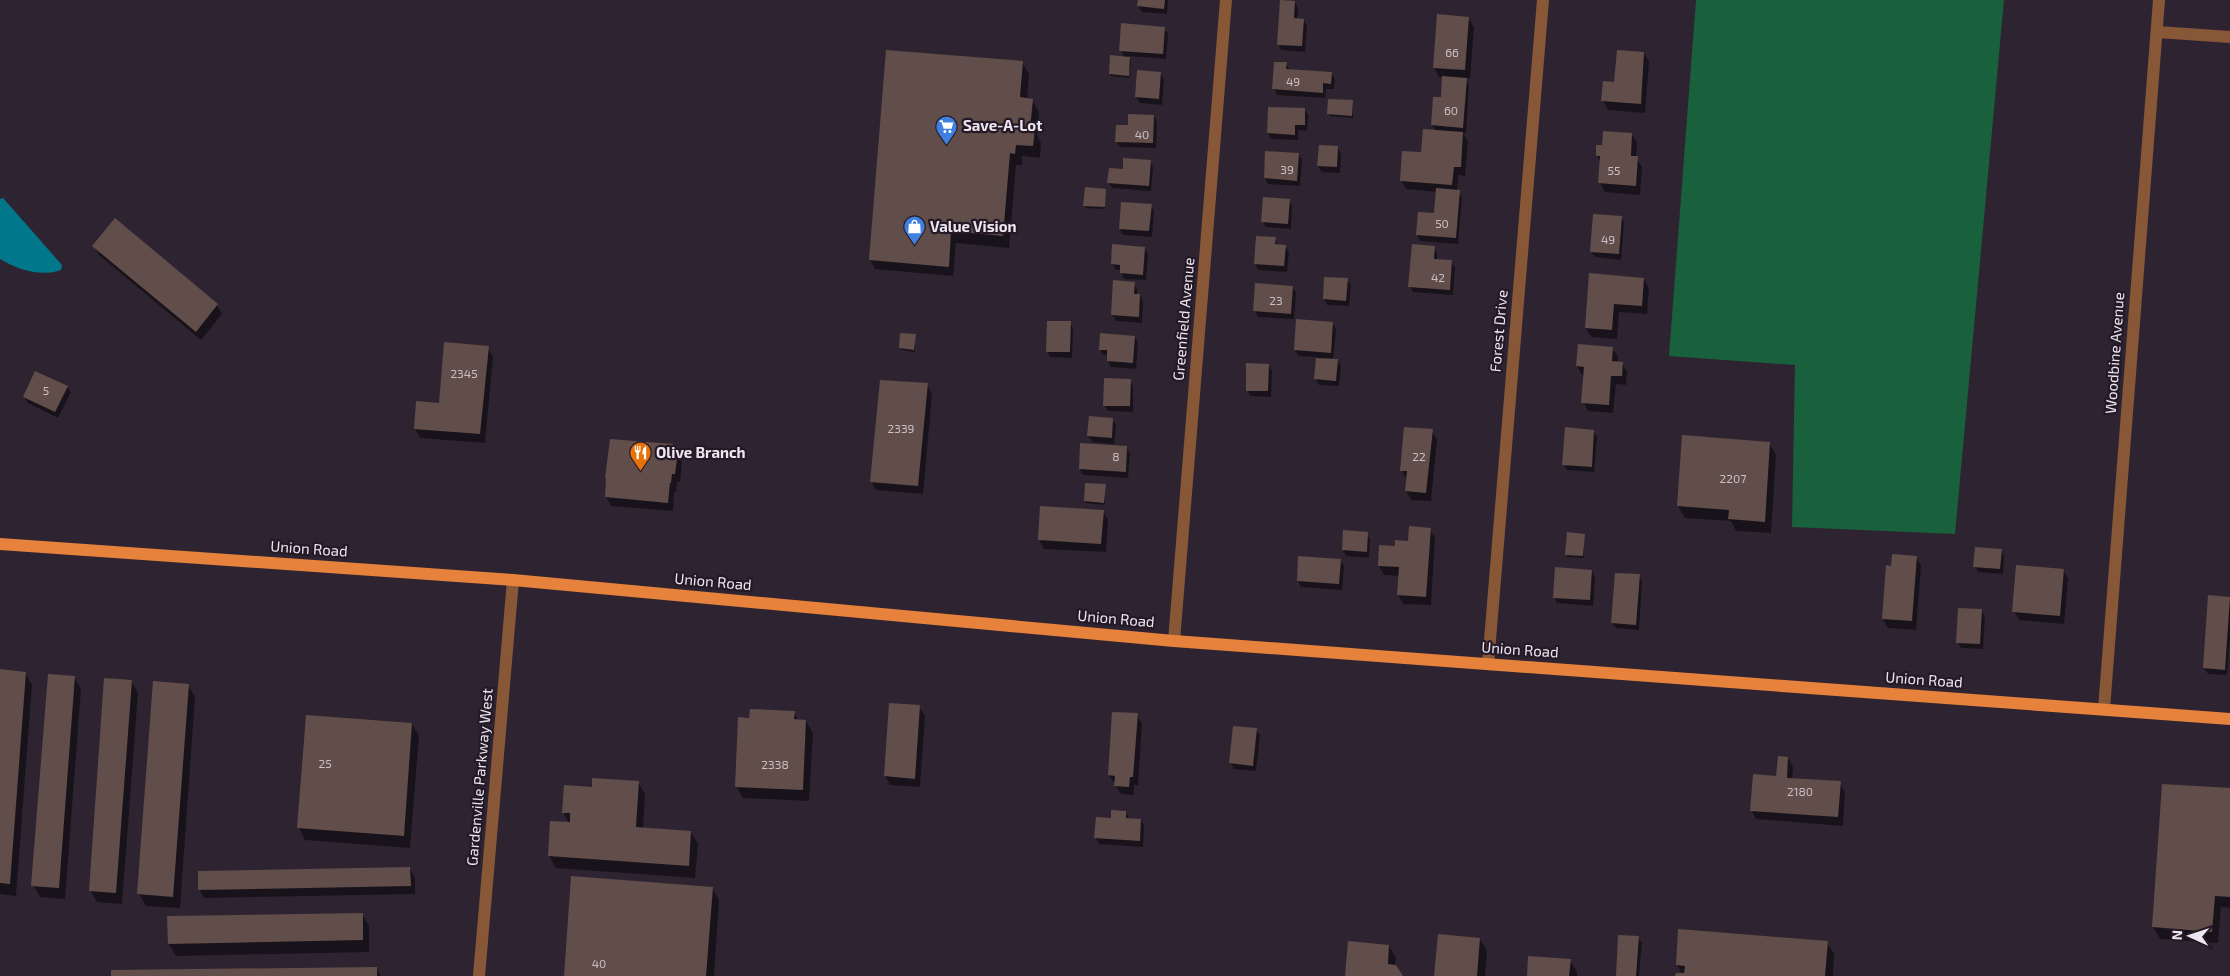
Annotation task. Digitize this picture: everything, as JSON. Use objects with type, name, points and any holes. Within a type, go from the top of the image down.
[{"type":"main road","name":"Union Road","points":[[0,544],[513,580],[1174,641],[2104,709],[2230,720]]},
{"type":"street","name":"Greenfield Avenue","points":[[1174,641],[1226,0]]},
{"type":"street","name":"Forest Drive","points":[[1488,664],[1543,0]]},
{"type":"street","name":"Woodbine Avenue","points":[[2104,709],[2159,0]]},
{"type":"street","points":[[2158,32],[2230,36]]},
{"type":"street","name":"Gardenville Parkway West","points":[[479,976],[513,580]]},
{"type":"green space","points":[[1696,0],[2004,0],[1955,534],[1792,527],[1795,365],[1669,356]]},
{"type":"water","points":[[3,198],[62,265],[61,270],[46,273],[30,271],[0,259],[0,199]]},
{"type":"building","points":[[1138,0],[1165,0],[1164,9],[1137,6]]},
{"type":"building","points":[[1280,0],[1295,1],[1294,18],[1304,19],[1302,46],[1277,45]]},
{"type":"building","points":[[1437,14],[1469,17],[1465,70],[1433,68]]},
{"type":"building","points":[[1121,23],[1165,27],[1163,54],[1119,51]]},
{"type":"building","points":[[886,50],[1023,61],[1020,97],[1033,99],[1030,129],[1035,129],[1033,146],[1016,145],[1015,154],[1010,153],[1003,236],[951,231],[949,267],[869,260]]},
{"type":"building","points":[[1617,50],[1644,52],[1641,104],[1601,101],[1603,81],[1614,82]]},
{"type":"building","points":[[1110,55],[1130,57],[1129,76],[1109,74]]},
{"type":"building","points":[[1274,62],[1287,62],[1286,69],[1332,72],[1331,84],[1323,83],[1323,93],[1272,89]]},
{"type":"building","points":[[1137,70],[1161,72],[1159,99],[1135,97]]},
{"type":"building","points":[[1442,76],[1467,78],[1463,128],[1431,125],[1433,97],[1441,97]]},
{"type":"building","points":[[1328,99],[1353,100],[1352,116],[1327,114]]},
{"type":"building","points":[[1268,107],[1305,108],[1305,125],[1295,125],[1295,135],[1267,133]]},
{"type":"building","points":[[1128,114],[1154,115],[1153,143],[1115,142],[1116,125],[1128,125]]},
{"type":"building","points":[[1423,129],[1463,132],[1461,167],[1454,167],[1452,185],[1400,181],[1402,151],[1421,152]]},
{"type":"building","points":[[1603,131],[1632,133],[1631,156],[1638,156],[1636,186],[1598,183],[1600,156],[1596,156],[1596,145],[1602,145]]},
{"type":"building","points":[[1319,145],[1338,146],[1337,167],[1317,166]]},
{"type":"building","points":[[1265,151],[1299,153],[1297,181],[1264,178]]},
{"type":"building","points":[[1123,158],[1151,160],[1149,186],[1107,183],[1109,168],[1123,169]]},
{"type":"building","points":[[1085,187],[1106,189],[1105,207],[1083,206]]},
{"type":"building","points":[[1436,188],[1460,190],[1456,238],[1416,235],[1418,212],[1434,213]]},
{"type":"building","points":[[1263,197],[1290,199],[1288,224],[1261,222]]},
{"type":"building","points":[[1121,202],[1152,204],[1149,231],[1119,229]]},
{"type":"building","points":[[1593,214],[1622,216],[1619,254],[1590,252]]},
{"type":"building","points":[[115,218],[218,304],[196,332],[92,246]]},
{"type":"building","points":[[1256,236],[1276,237],[1275,244],[1286,245],[1284,266],[1254,264]]},
{"type":"building","points":[[1112,244],[1145,247],[1143,275],[1120,273],[1120,265],[1111,264]]},
{"type":"building","points":[[1412,244],[1435,246],[1434,259],[1452,260],[1450,290],[1408,287]]},
{"type":"building","points":[[1589,273],[1644,278],[1642,306],[1614,304],[1612,330],[1585,328]]},
{"type":"building","points":[[1324,277],[1348,278],[1346,301],[1323,299]]},
{"type":"building","points":[[1113,280],[1135,282],[1134,294],[1140,294],[1139,317],[1111,315]]},
{"type":"building","points":[[1255,283],[1293,286],[1291,314],[1253,311]]},
{"type":"building","points":[[1296,319],[1333,322],[1331,353],[1294,350]]},
{"type":"building","points":[[1047,321],[1071,321],[1070,352],[1046,352]]},
{"type":"building","points":[[900,333],[916,334],[914,350],[899,348]]},
{"type":"building","points":[[1100,333],[1135,336],[1133,363],[1107,361],[1107,350],[1099,350]]},
{"type":"building","points":[[444,342],[489,346],[480,434],[414,429],[416,401],[439,403]]},
{"type":"building","points":[[1578,344],[1613,347],[1612,361],[1623,362],[1622,376],[1611,376],[1609,405],[1581,403],[1584,367],[1576,366]]},
{"type":"building","points":[[1316,358],[1338,359],[1336,381],[1314,379]]},
{"type":"building","points":[[1246,363],[1269,364],[1268,391],[1246,391]]},
{"type":"building","points":[[35,371],[68,386],[55,412],[23,397]]},
{"type":"building","points":[[1104,378],[1131,379],[1130,406],[1103,406]]},
{"type":"building","points":[[880,380],[928,383],[918,486],[870,482]]},
{"type":"building","points":[[1089,416],[1113,418],[1112,438],[1087,436]]},
{"type":"building","points":[[1404,427],[1433,429],[1426,493],[1405,491],[1407,471],[1400,471]]},
{"type":"building","points":[[1565,427],[1594,430],[1592,467],[1562,465]]},
{"type":"building","points":[[1682,435],[1770,442],[1765,522],[1728,519],[1729,510],[1677,506]]},
{"type":"building","points":[[610,439],[673,444],[673,450],[678,451],[675,474],[672,474],[670,483],[668,503],[605,497],[605,478]]},
{"type":"building","points":[[1080,443],[1127,446],[1126,472],[1079,469]]},
{"type":"building","points":[[1085,483],[1106,484],[1104,503],[1084,501]]},
{"type":"building","points":[[1040,506],[1104,510],[1101,544],[1038,540]]},
{"type":"building","points":[[1409,526],[1431,528],[1426,597],[1397,595],[1399,567],[1378,566],[1379,545],[1395,546],[1395,540],[1408,541]]},
{"type":"building","points":[[1343,530],[1368,532],[1367,552],[1342,550]]},
{"type":"building","points":[[1567,532],[1585,534],[1583,556],[1565,555]]},
{"type":"building","points":[[1975,547],[2002,549],[2000,569],[1973,567]]},
{"type":"building","points":[[1892,554],[1917,556],[1912,621],[1882,619],[1886,565],[1891,566]]},
{"type":"building","points":[[1298,556],[1341,559],[1339,584],[1297,581]]},
{"type":"building","points":[[2016,565],[2064,569],[2060,616],[2012,612]]},
{"type":"building","points":[[1555,567],[1592,570],[1590,600],[1553,598]]},
{"type":"building","points":[[1615,573],[1640,574],[1636,625],[1611,623]]},
{"type":"building","points":[[2208,595],[2230,597],[2225,670],[2203,668]]},
{"type":"building","points":[[1958,608],[1982,609],[1980,644],[1956,643]]},
{"type":"building","points":[[0,669],[26,672],[10,884],[0,883]]},
{"type":"building","points":[[48,674],[75,676],[59,888],[31,886]]},
{"type":"building","points":[[104,678],[132,680],[116,893],[89,891]]},
{"type":"building","points":[[153,681],[189,684],[173,897],[137,894]]},
{"type":"building","points":[[889,703],[920,705],[915,779],[884,776]]},
{"type":"building","points":[[750,709],[795,711],[794,719],[806,720],[803,790],[735,787],[738,717],[749,718]]},
{"type":"building","points":[[1112,712],[1138,713],[1133,777],[1130,777],[1129,787],[1114,786],[1115,776],[1108,775]]},
{"type":"building","points":[[306,715],[412,723],[404,836],[297,828]]},
{"type":"building","points":[[1233,726],[1257,728],[1253,766],[1229,763]]},
{"type":"building","points":[[1778,756],[1788,757],[1787,778],[1841,781],[1838,817],[1750,811],[1753,774],[1776,776]]},
{"type":"building","points":[[592,778],[639,781],[636,827],[691,831],[689,866],[548,856],[550,821],[570,822],[570,813],[562,813],[564,785],[592,787]]},
{"type":"building","points":[[2162,784],[2230,788],[2230,897],[2215,896],[2212,932],[2152,927]]},
{"type":"building","points":[[1111,810],[1126,811],[1126,818],[1141,819],[1140,841],[1094,838],[1096,817],[1111,818]]},
{"type":"building","points":[[410,867],[411,886],[198,890],[198,871]]},
{"type":"building","points":[[571,876],[713,887],[706,976],[564,976]]},
{"type":"building","points":[[363,913],[363,940],[168,944],[167,916]]},
{"type":"building","points":[[1678,929],[1828,941],[1825,976],[1675,976],[1676,973],[1684,973],[1685,966],[1676,965]]},
{"type":"building","points":[[1438,934],[1480,938],[1477,976],[1434,976]]},
{"type":"building","points":[[1618,935],[1639,936],[1636,976],[1616,976]]},
{"type":"building","points":[[1348,941],[1389,945],[1388,964],[1396,965],[1403,976],[1345,976]]},
{"type":"building","points":[[1528,956],[1571,959],[1569,976],[1527,976]]},
{"type":"building","points":[[377,967],[377,976],[111,976],[111,970]]},
{"type":"place","name":"Save-A-Lot","points":[[947,145]]},
{"type":"place","name":"Value Vision","points":[[914,246]]},
{"type":"place","name":"Olive Branch","points":[[640,472]]}]
